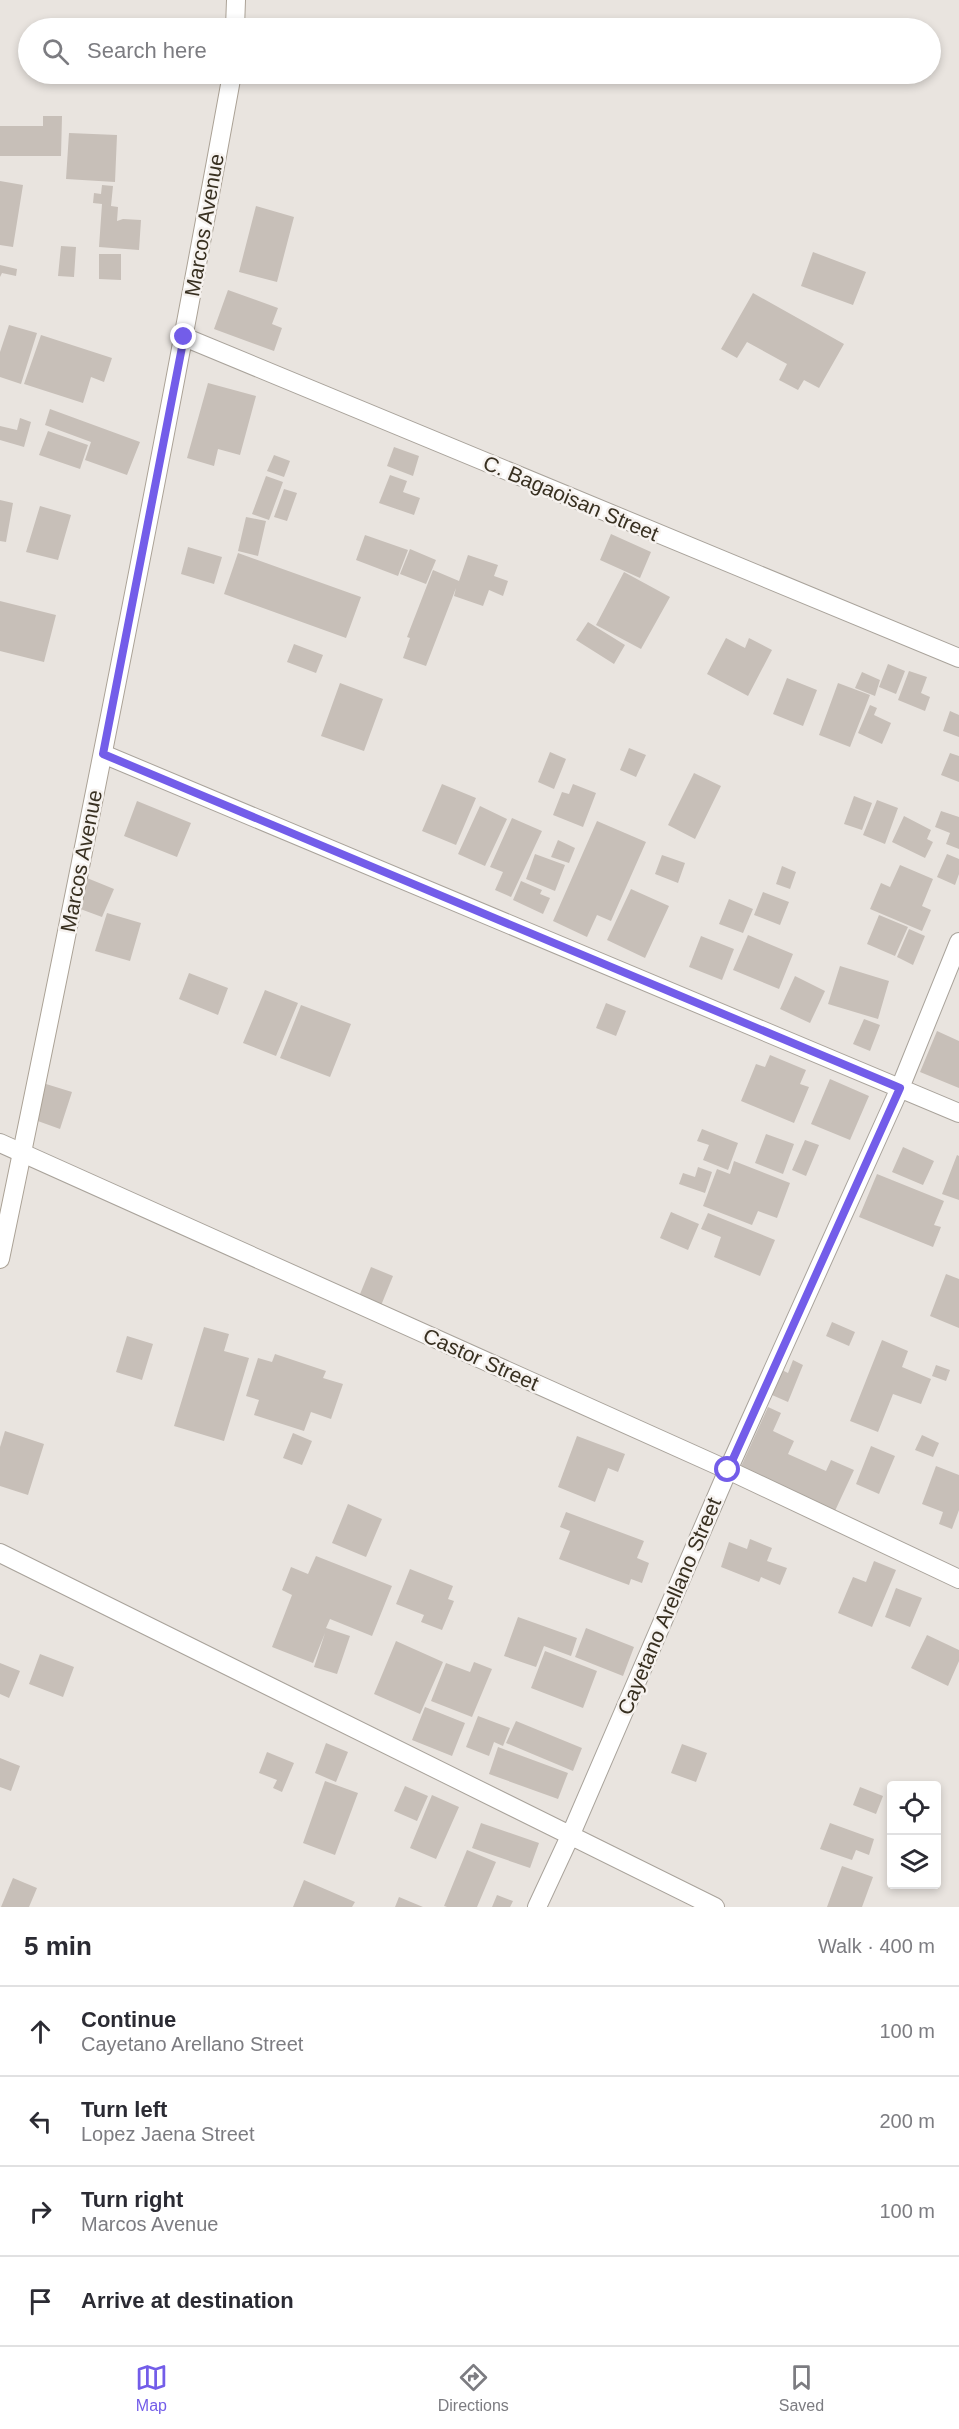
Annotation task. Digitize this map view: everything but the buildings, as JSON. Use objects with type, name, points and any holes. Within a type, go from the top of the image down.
[{"type":"street","points":[[235,18],[236,0]]},
{"type":"street","name":"Marcos Avenue","points":[[0,1258],[103,754],[184,337],[229,84]]},
{"type":"street","name":"C. Bagaoisan Street","points":[[184,337],[959,658]]},
{"type":"street","points":[[103,754],[959,1113]]},
{"type":"street","name":"Cayetano Arellano Street","points":[[537,1907],[571,1834],[728,1470],[900,1088],[959,942]]},
{"type":"street","name":"Castor Street","points":[[0,1143],[728,1470],[959,1579]]},
{"type":"street","points":[[0,1553],[716,1907]]},
{"type":"route","points":[[184,337],[103,754],[900,1088],[728,1470]]}]
